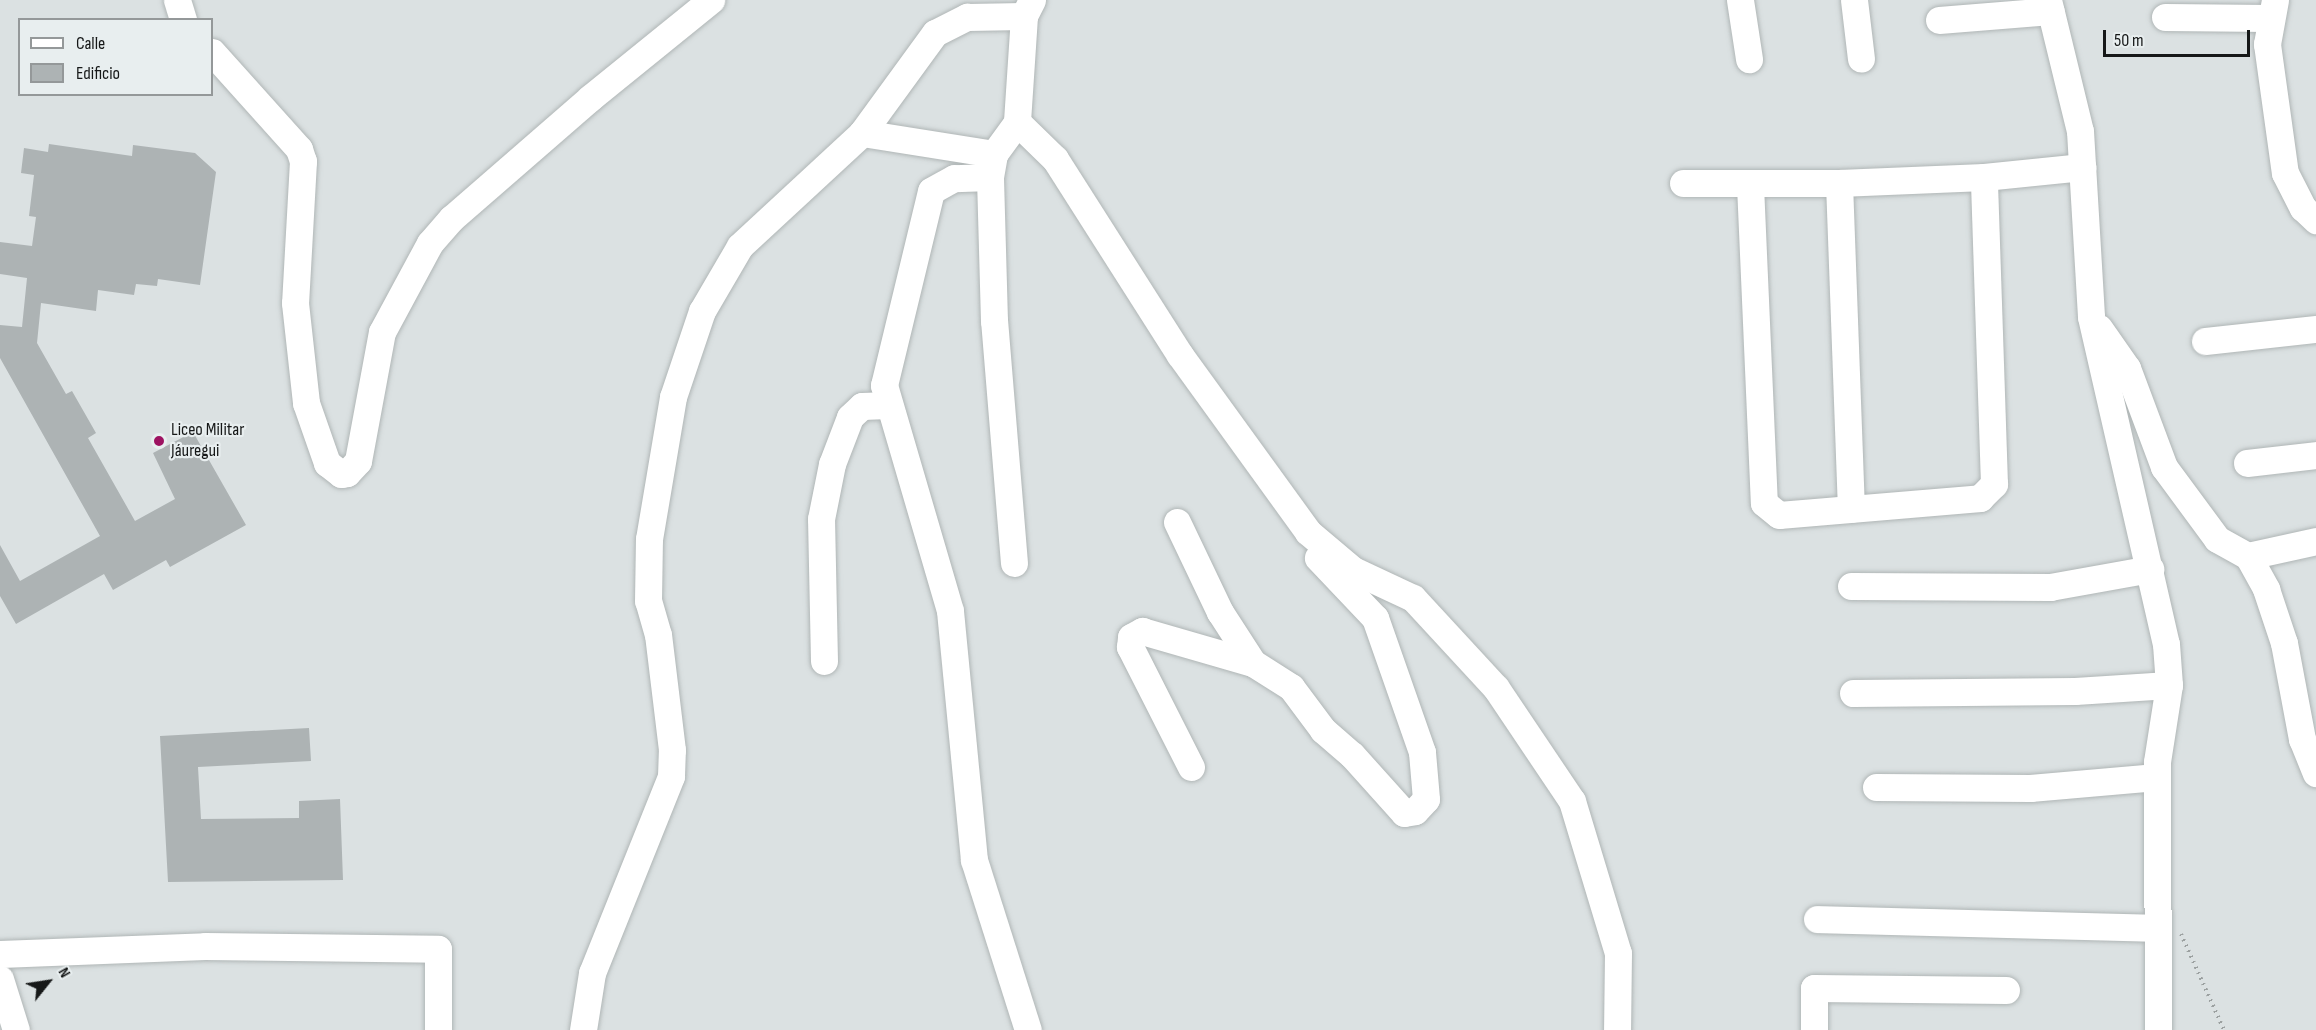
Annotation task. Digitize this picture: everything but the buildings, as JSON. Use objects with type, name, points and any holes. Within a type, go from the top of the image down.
[{"type":"street","points":[[177,0],[182,18]]},
{"type":"street","points":[[213,53],[299,149],[303,161],[295,303],[306,403],[327,463],[334,471],[347,474],[358,461],[382,332],[429,243],[452,218],[590,98],[711,0]]},
{"type":"street","points":[[1740,0],[1749,59]]},
{"type":"street","points":[[1854,0],[1861,59]]},
{"type":"street","points":[[1939,20],[2050,5],[2080,131],[2091,317],[2166,644],[2169,685],[2157,777],[2167,926],[2158,1030]]},
{"type":"street","points":[[583,1030],[592,973],[670,776],[672,750],[647,574],[649,540],[673,398],[702,311],[740,246],[862,133],[944,25],[967,17],[1028,8],[1017,122],[992,165],[994,321],[1014,563]]},
{"type":"street","points":[[2165,16],[2272,9],[2270,76],[2285,173],[2303,208],[2316,220]]},
{"type":"street","points":[[1017,122],[1055,159],[1180,355],[1308,532],[1353,570],[1413,598],[1496,688],[1572,801],[1618,953],[1617,1030]]},
{"type":"street","points":[[862,133],[992,165]]},
{"type":"street","points":[[992,165],[954,178],[931,191],[884,385],[950,611],[974,860],[1028,1030]]},
{"type":"street","points":[[1683,183],[1750,185],[1839,183],[1984,177],[2082,167]]},
{"type":"street","points":[[1750,185],[1764,503],[1779,515],[1980,498],[1994,484],[1984,177]]},
{"type":"street","points":[[1839,183],[1851,509]]},
{"type":"street","points":[[2091,317],[2127,368],[2163,467],[2217,539],[2248,556],[2265,589],[2284,643],[2302,739],[2316,773]]},
{"type":"street","points":[[2205,341],[2316,329]]},
{"type":"street","points":[[824,661],[821,519],[832,464],[850,417],[862,406],[888,405]]},
{"type":"street","points":[[2247,463],[2316,455]]},
{"type":"street","points":[[1177,522],[1220,612],[1252,663]]},
{"type":"street","points":[[1191,767],[1130,647],[1131,637],[1142,631],[1252,663],[1291,687],[1323,730],[1352,755],[1404,813],[1415,811],[1426,799],[1422,753],[1375,618],[1320,563],[1308,532]]},
{"type":"street","points":[[2248,556],[2316,541]]},
{"type":"street","points":[[1851,586],[2050,587],[2150,569]]},
{"type":"street","points":[[1853,693],[2075,692],[2169,685]]},
{"type":"street","points":[[1876,787],[2030,788],[2157,777]]},
{"type":"street","points":[[1816,919],[2167,926]]},
{"type":"street","points":[[0,954],[205,946],[438,950],[438,1030]]},
{"type":"street","points":[[0,979],[16,1030]]},
{"type":"street","points":[[1814,1030],[1814,988],[2006,990]]},
{"type":"path","points":[[2167,926],[2224,1030]]},
{"type":"place","name":"Liceo Militar Jáuregui","points":[[159,441]]}]
